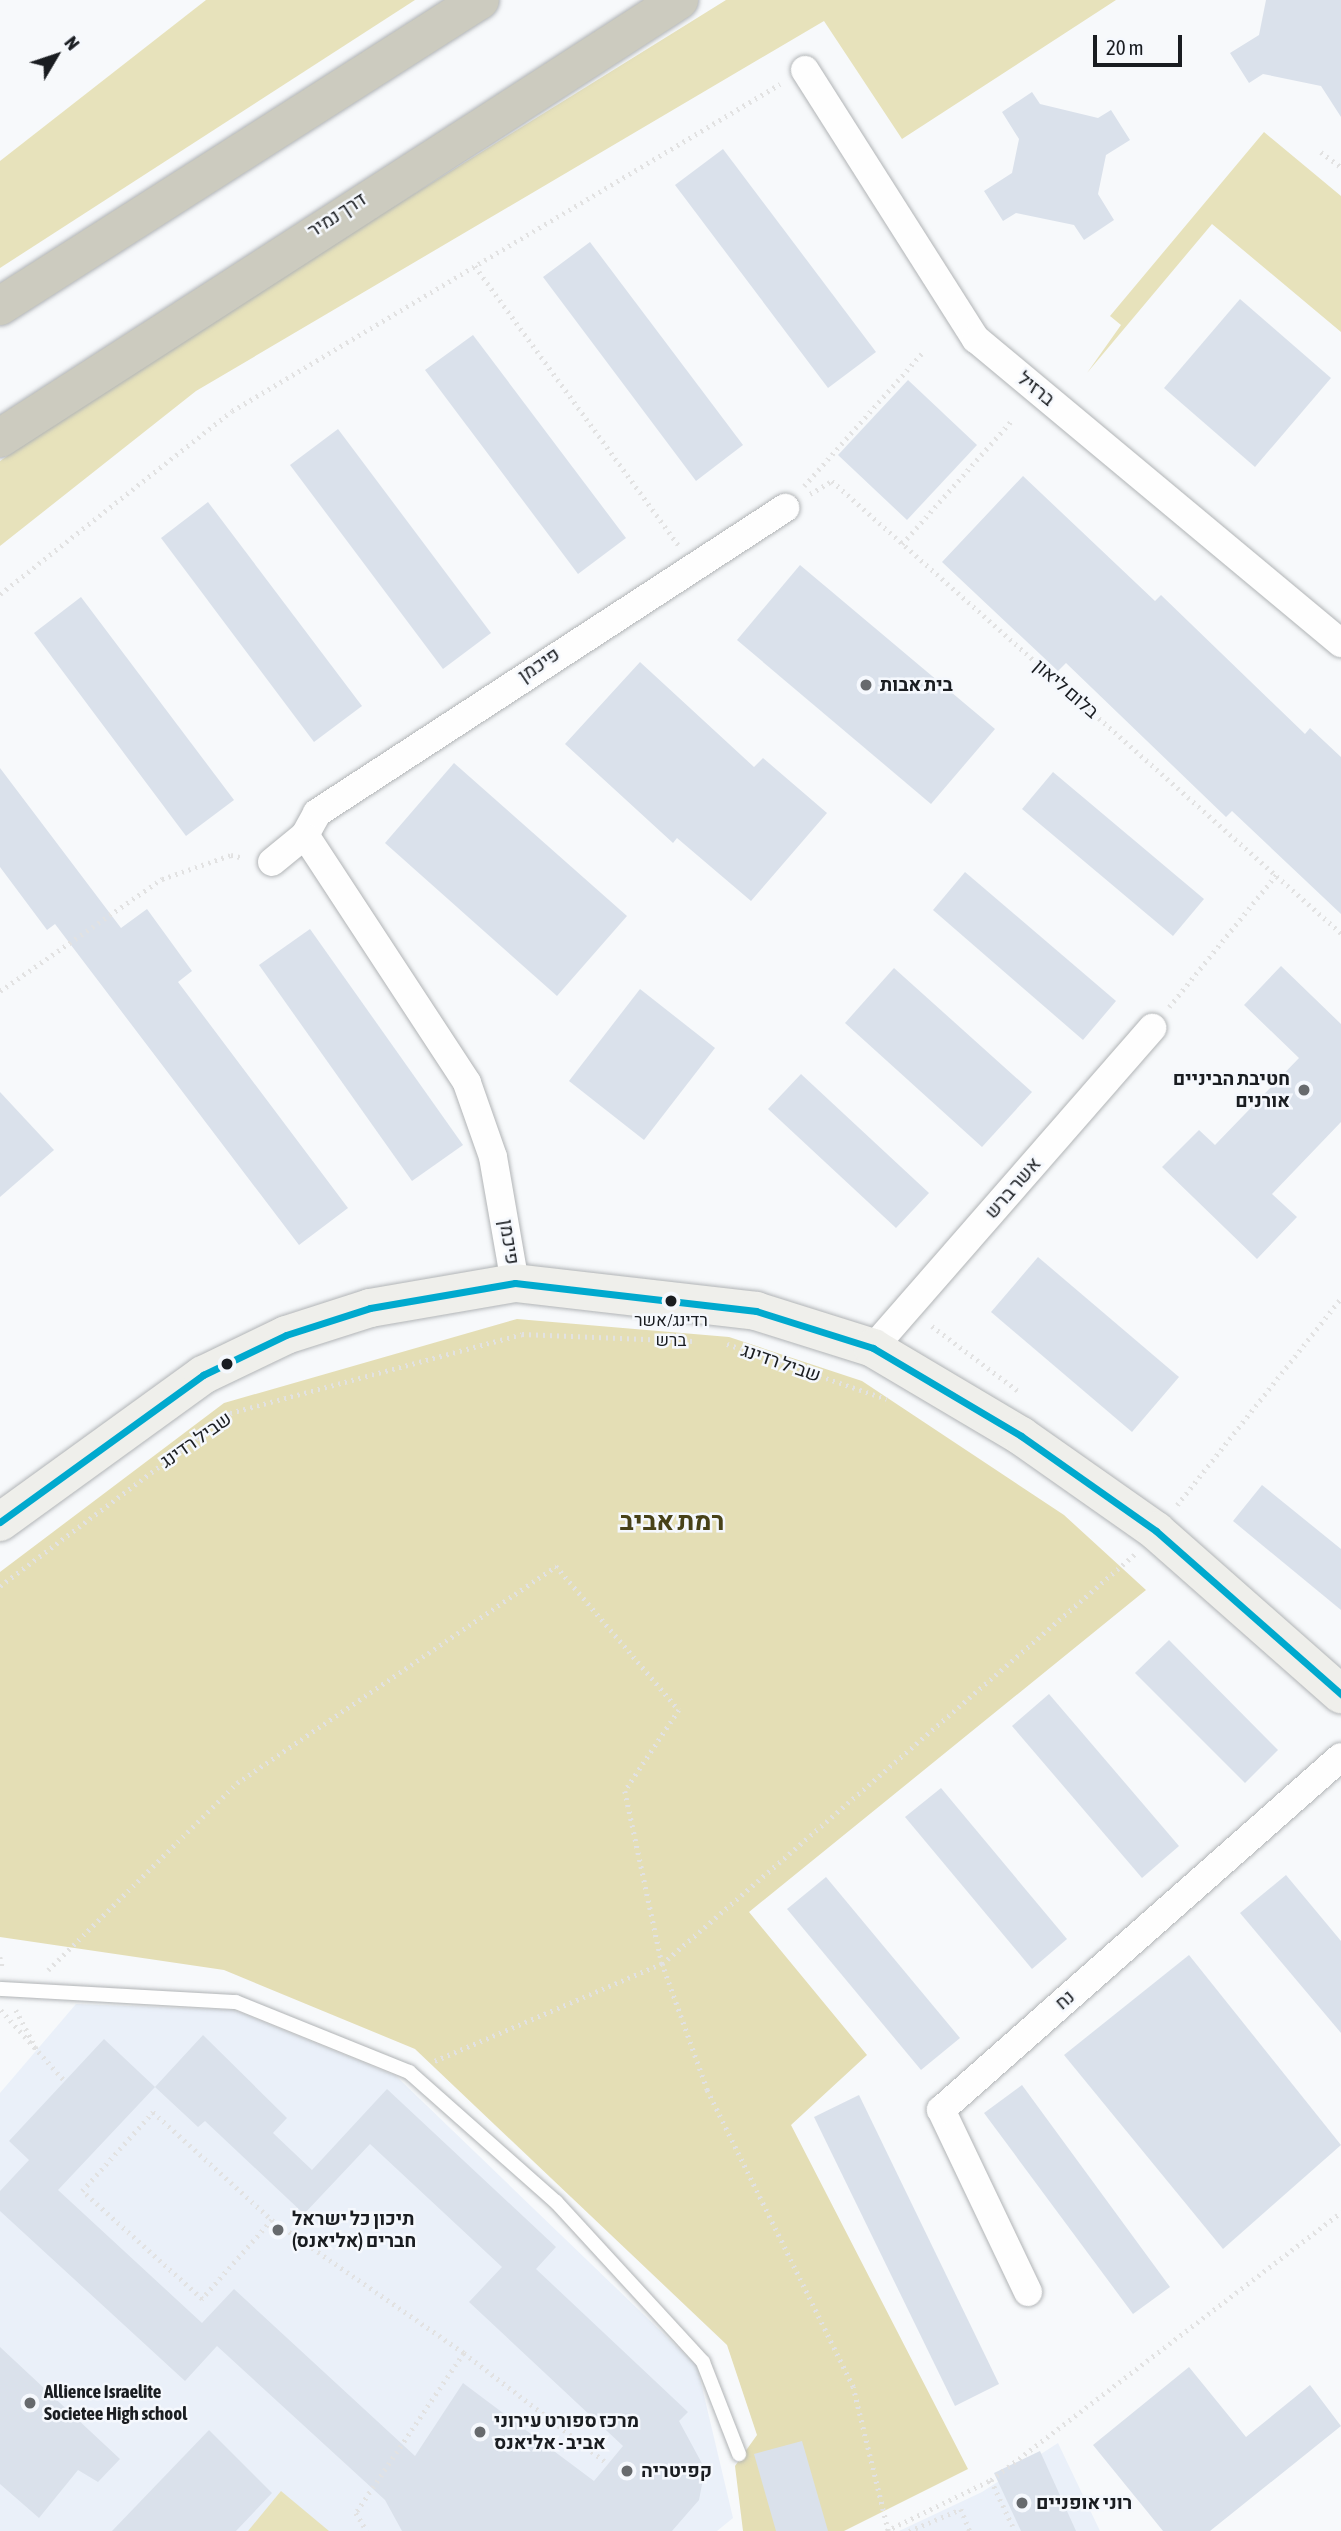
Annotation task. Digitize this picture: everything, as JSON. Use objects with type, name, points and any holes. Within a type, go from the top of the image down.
[{"type":"highway","points":[[0,306],[480,0]]},
{"type":"highway","name":"דרך נמיר","points":[[0,438],[679,0]]},
{"type":"street","name":"ברזיל","points":[[805,70],[976,339],[1341,643]]},
{"type":"street","name":"פיכמן","points":[[272,862],[305,835],[317,813],[692,564],[785,508]]},
{"type":"street","name":"פיכמן","points":[[305,835],[467,1083],[493,1157],[515,1283]]},
{"type":"street","name":"אשר ברש","points":[[873,1348],[1152,1028]]},
{"type":"street","points":[[0,1522],[203,1374],[286,1335],[418,1297],[515,1283],[756,1311],[873,1348],[1021,1436],[1156,1531],[1341,1694]]},
{"type":"street","name":"נח","points":[[1028,2292],[941,2110],[1341,1757]]},
{"type":"lane","points":[[0,1989],[25,1993],[236,2002],[408,2072],[556,2202],[703,2362],[739,2454]]},
{"type":"path","points":[[0,594],[232,411],[805,70]]},
{"type":"path","points":[[1321,152],[1341,167]]},
{"type":"path","points":[[475,267],[692,564]]},
{"type":"path","points":[[785,508],[922,353]]},
{"type":"path","points":[[902,544],[1012,421]]},
{"type":"path","name":"בלום ליאון","points":[[785,508],[832,481],[1341,933]]},
{"type":"path","points":[[0,991],[162,879],[231,855],[272,862]]},
{"type":"path","points":[[1152,1028],[1276,875]]},
{"type":"path","points":[[408,2072],[662,1964],[1156,1531],[1341,1298]]},
{"type":"path","name":"שביל רדינג","points":[[719,1342],[892,1400],[907,1367],[933,1324],[1031,1401]]},
{"type":"path","name":"שביל רדינג","points":[[0,1586],[230,1413],[522,1334],[706,1341]]},
{"type":"path","points":[[25,1993],[237,1783],[556,1566],[679,1710],[625,1791],[662,1964],[707,2090],[853,2387],[887,2531],[991,2480],[1341,2213]]},
{"type":"path","points":[[0,2009],[65,2081]]},
{"type":"path","points":[[272,2220],[202,2299],[82,2191],[153,2112],[272,2220],[464,2353],[608,2464]]},
{"type":"path","points":[[367,2531],[356,2513],[464,2353]]},
{"type":"path","points":[[991,2480],[1015,2531]]},
{"type":"path","points":[[909,2531],[961,2509],[970,2531]]},
{"type":"shaded area","points":[[206,0],[415,0],[0,268],[0,161]]},
{"type":"shaded area","points":[[726,0],[1116,0],[902,139],[824,21],[196,391],[0,546],[0,461],[163,350]]},
{"type":"shaded area","points":[[1264,132],[1341,196],[1341,332],[1212,224],[1087,373],[1121,325],[1110,316]]},
{"type":"shaded area","points":[[517,1319],[729,1337],[862,1381],[1064,1515],[1146,1590],[749,1912],[867,2055],[791,2125],[968,2469],[844,2531],[743,2531],[735,2466],[757,2435],[727,2345],[415,2049],[224,1970],[0,1937],[0,1572],[224,1403]]},
{"type":"shaded area","name":"תיכון כל ישראל חברים (אליאנס)","points":[[76,2004],[234,2010],[396,2076],[697,2366],[733,2518],[717,2531],[0,2531],[0,2093]]},
{"type":"shaded area","points":[[1058,2443],[1100,2531],[899,2531],[982,2492]]},
{"type":"shaded area","points":[[281,2491],[329,2531],[248,2531]]},
{"type":"building","points":[[1266,0],[1341,0],[1341,117],[1321,86],[1263,74],[1249,83],[1230,53],[1259,35]]},
{"type":"building","points":[[1032,92],[1040,104],[1098,118],[1111,110],[1130,140],[1106,155],[1098,194],[1114,220],[1084,240],[1074,225],[1016,213],[1003,221],[984,191],[1012,173],[1019,139],[1002,112]]},
{"type":"building","points":[[723,149],[876,352],[828,388],[675,185]]},
{"type":"building","points":[[590,242],[743,445],[696,481],[543,277]]},
{"type":"building","points":[[1240,299],[1331,378],[1255,467],[1164,388]]},
{"type":"building","points":[[473,335],[626,538],[578,574],[425,370]]},
{"type":"building","points":[[908,380],[977,445],[907,520],[838,455]]},
{"type":"building","points":[[338,429],[491,633],[443,669],[290,465]]},
{"type":"building","points":[[1023,476],[1155,601],[1161,595],[1305,734],[1310,728],[1341,757],[1341,914],[1232,811],[1226,817],[1066,663],[1058,671],[942,562]]},
{"type":"building","points":[[208,502],[362,706],[314,742],[161,538]]},
{"type":"building","name":"בית אבות","points":[[800,565],[995,729],[931,804],[737,640]]},
{"type":"building","points":[[81,597],[234,800],[186,836],[34,633]]},
{"type":"building","points":[[640,662],[754,767],[763,758],[827,813],[751,901],[677,838],[673,843],[565,744]]},
{"type":"building","points":[[454,763],[627,916],[557,996],[385,843]]},
{"type":"building","points":[[0,768],[121,928],[147,909],[192,971],[178,982],[348,1208],[299,1245],[55,924],[47,930],[0,867]]},
{"type":"building","points":[[1053,772],[1204,899],[1173,936],[1022,809]]},
{"type":"building","points":[[965,872],[1116,1001],[1083,1040],[933,910]]},
{"type":"building","points":[[310,929],[463,1145],[412,1181],[259,965]]},
{"type":"building","name":"חטיבת הביניים אורנים","points":[[1281,966],[1341,1024],[1341,1122],[1272,1194],[1297,1217],[1257,1259],[1162,1167],[1199,1130],[1215,1145],[1299,1058],[1244,1005]]},
{"type":"building","points":[[894,968],[1032,1092],[982,1147],[845,1023]]},
{"type":"building","points":[[640,989],[715,1048],[644,1140],[569,1081]]},
{"type":"building","points":[[801,1074],[929,1193],[896,1228],[768,1109]]},
{"type":"building","points":[[0,1092],[54,1150],[0,1197]]},
{"type":"building","points":[[1038,1257],[1179,1377],[1132,1432],[991,1312]]},
{"type":"building","points":[[1262,1485],[1341,1549],[1341,1610],[1233,1521]]},
{"type":"building","points":[[1169,1640],[1278,1750],[1245,1783],[1135,1673]]},
{"type":"building","points":[[1049,1694],[1179,1846],[1142,1878],[1012,1726]]},
{"type":"building","points":[[941,1788],[1067,1939],[1032,1969],[905,1817]]},
{"type":"building","points":[[1286,1875],[1341,1941],[1341,2033],[1240,1913]]},
{"type":"building","points":[[826,1877],[960,2038],[921,2070],[787,1909]]},
{"type":"building","points":[[1189,1955],[1341,2145],[1223,2249],[1064,2055]]},
{"type":"building","points":[[203,2035],[287,2118],[273,2133],[312,2170],[387,2089],[556,2247],[536,2269],[688,2412],[679,2421],[705,2469],[699,2500],[672,2531],[402,2531],[385,2500],[217,2346],[185,2381],[0,2211],[0,2191],[29,2160],[9,2141],[104,2039],[155,2087]],"holes":[[[155,2087],[198,2127],[205,2121],[304,2214],[370,2144],[502,2267],[469,2302],[623,2446],[594,2481],[463,2383],[415,2456],[234,2289],[202,2323],[58,2190]]]},
{"type":"building","points":[[1022,2085],[1170,2287],[1133,2314],[984,2113]]},
{"type":"building","points":[[859,2095],[999,2384],[955,2406],[814,2117]]},
{"type":"building","name":"Allience Israelite Societee High school","points":[[0,2347],[120,2459],[98,2482],[78,2470],[39,2518],[0,2484]]},
{"type":"building","points":[[1189,2367],[1246,2437],[1310,2385],[1341,2426],[1210,2531],[1163,2531],[1093,2445]]},
{"type":"building","points":[[209,2430],[272,2493],[236,2531],[112,2531]]},
{"type":"building","points":[[802,2441],[828,2531],[776,2531],[754,2454]]},
{"type":"building","points":[[1040,2451],[1076,2531],[1021,2531],[994,2473]]},
{"type":"transit line","points":[[0,1522],[203,1375],[286,1335],[370,1308],[515,1283],[756,1311],[873,1348],[1021,1436],[1156,1531],[1341,1694]]},
{"type":"place","name":"בית אבות","points":[[866,685]]},
{"type":"place","name":"חטיבת הביניים אורנים","points":[[1304,1090]]},
{"type":"place","name":"רדינג/אשר ברש","points":[[671,1301]]},
{"type":"place","name":"תיכון כל ישראל חברים (אליאנס)","points":[[278,2230]]},
{"type":"place","name":"Allience Israelite Societee High school","points":[[30,2403]]},
{"type":"place","name":"מרכז ספורט עירוני אביב - אליאנס","points":[[480,2432]]},
{"type":"place","name":"קפיטריה","points":[[627,2471]]},
{"type":"place","name":"רוני אופניים","points":[[1022,2503]]},
{"type":"district","name":"רמת אביב","points":[[672,1522]]}]
